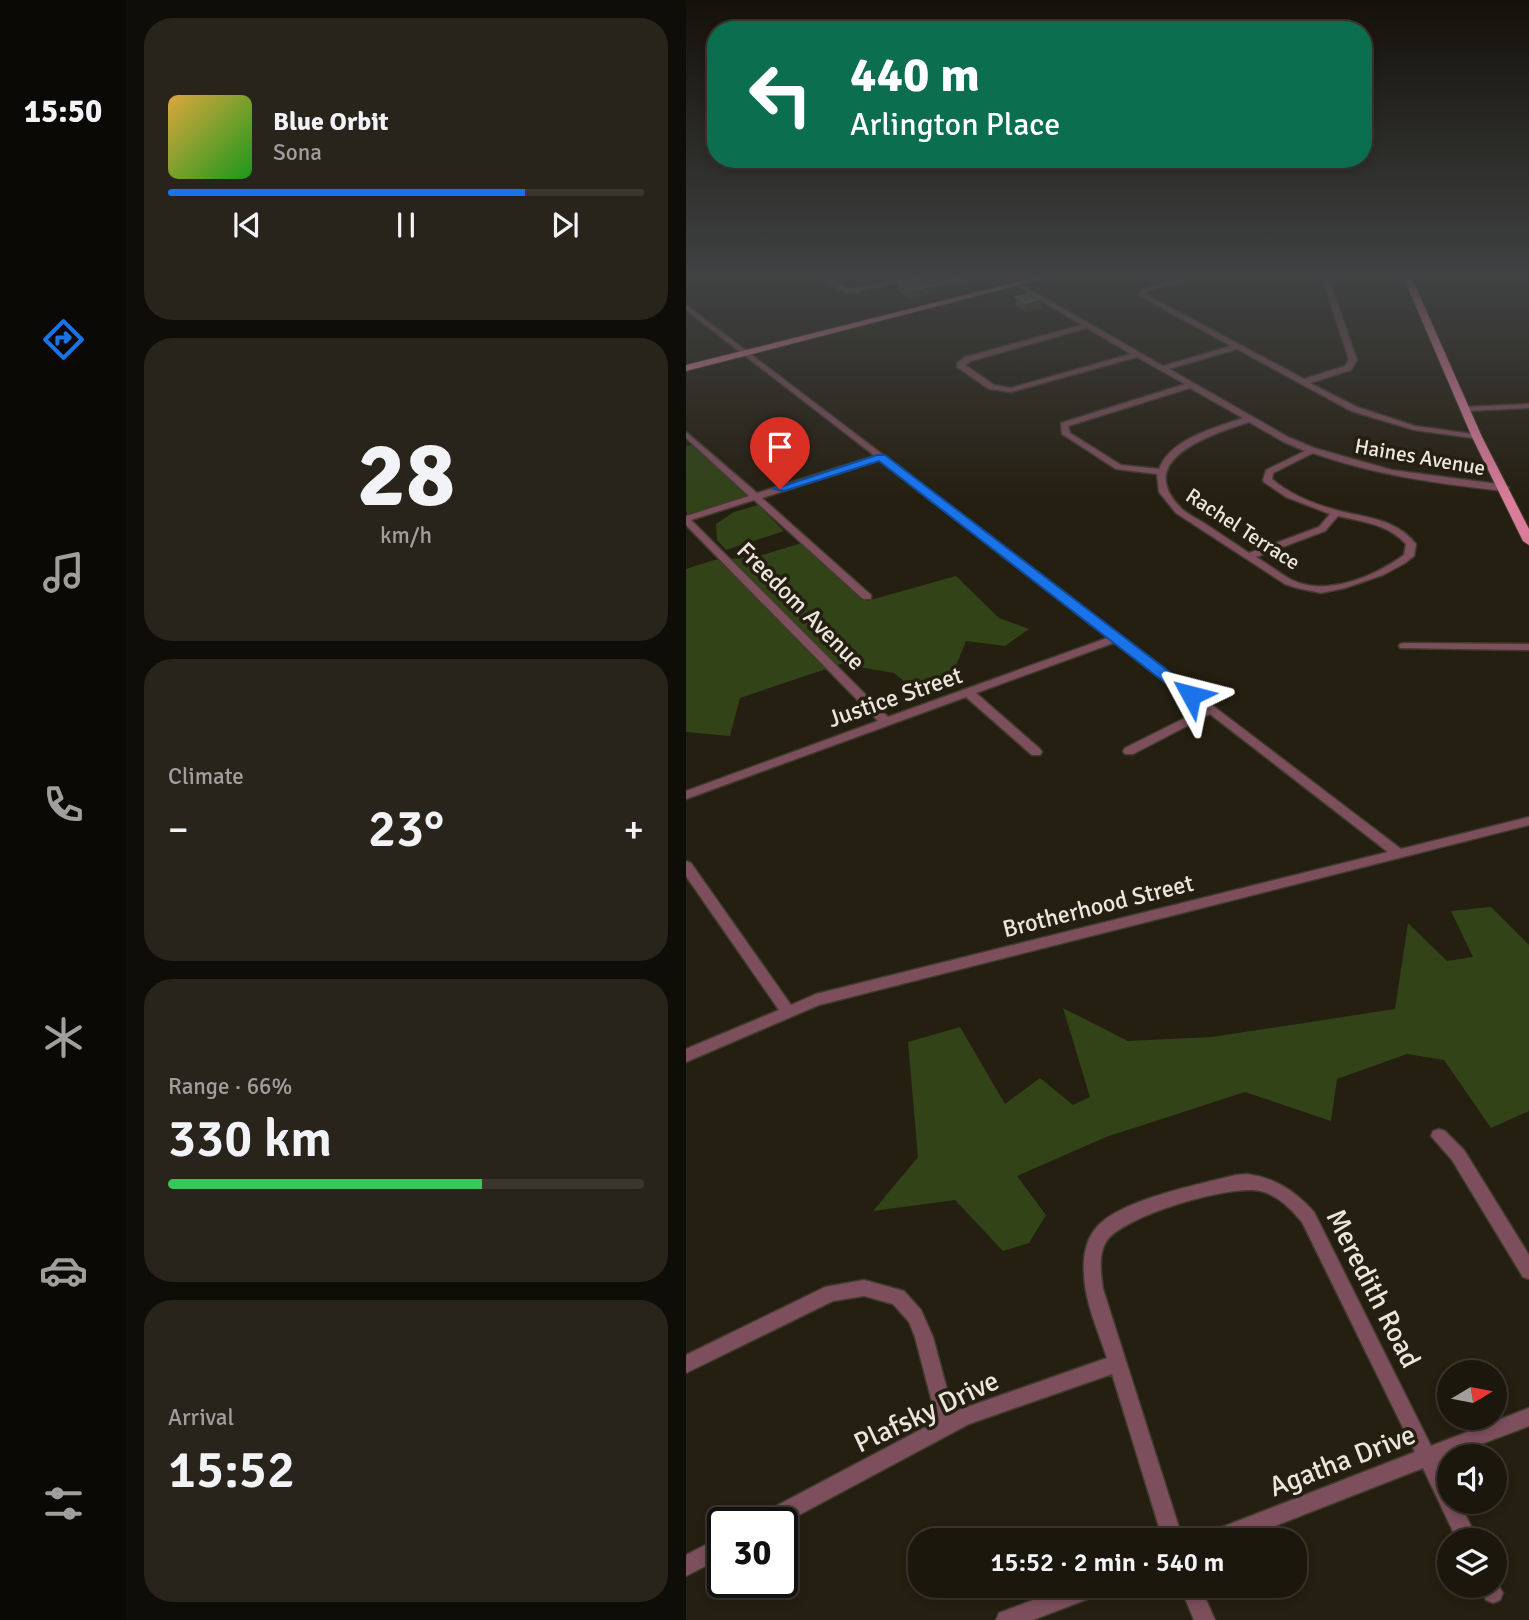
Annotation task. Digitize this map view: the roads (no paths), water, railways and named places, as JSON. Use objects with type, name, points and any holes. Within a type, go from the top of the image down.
[{"type":"main road","points":[[686,368],[759,350]]},
{"type":"main road","points":[[1438,350],[1477,437],[1529,541]]},
{"type":"street","points":[[742,350],[1398,853]]},
{"type":"street","points":[[1001,350],[968,359],[960,365],[992,387],[1016,390],[1138,354]]},
{"type":"street","name":"Haines Avenue","points":[[1130,350],[1250,419],[1311,450],[1382,472],[1451,484],[1504,488]]},
{"type":"street","points":[[1163,368],[1227,350]]},
{"type":"street","points":[[1241,350],[1375,418],[1434,432],[1477,437]]},
{"type":"street","points":[[1304,382],[1352,364],[1348,350]]},
{"type":"street","points":[[1162,472],[1119,467],[1066,434],[1064,425],[1191,385]]},
{"type":"street","points":[[1464,409],[1529,406]]},
{"type":"street","name":"Rachel Terrace","points":[[1250,419],[1186,443],[1166,460],[1162,483],[1171,503],[1288,582],[1305,589],[1321,590],[1345,585],[1409,556],[1410,544],[1392,526],[1336,513],[1279,489],[1267,480],[1269,472],[1311,450]]},
{"type":"street","points":[[686,433],[867,597]]},
{"type":"street","points":[[686,519],[881,457]]},
{"type":"street","points":[[1249,556],[1322,529],[1336,513]]},
{"type":"street","name":"Freedom Avenue","points":[[686,519],[886,722]]},
{"type":"street","name":"Justice Street","points":[[686,795],[970,694],[1117,638]]},
{"type":"street","points":[[1404,646],[1529,647]]},
{"type":"street","points":[[970,694],[1036,752]]},
{"type":"street","points":[[1129,751],[1209,710]]},
{"type":"street","name":"Brotherhood Street","points":[[686,1056],[816,1000],[1529,821]]},
{"type":"street","points":[[686,866],[788,1012]]},
{"type":"street","points":[[1438,1136],[1458,1155],[1529,1271]]},
{"type":"street","name":"Meredith Road","points":[[1168,1528],[1115,1364],[1091,1272],[1093,1257],[1101,1233],[1126,1215],[1236,1182],[1262,1183],[1286,1193],[1308,1217],[1437,1475]]},
{"type":"street","points":[[686,1364],[831,1293],[864,1288],[898,1297],[915,1316],[947,1425]]},
{"type":"street","name":"Plafsky Drive","points":[[794,1507],[947,1425],[1115,1364]]},
{"type":"street","name":"Agatha Drive","points":[[1245,1528],[1529,1417]]},
{"type":"street","points":[[686,1566],[707,1555]]},
{"type":"street","points":[[1006,1620],[1064,1598]]},
{"type":"street","points":[[1195,1598],[1205,1620]]}]
